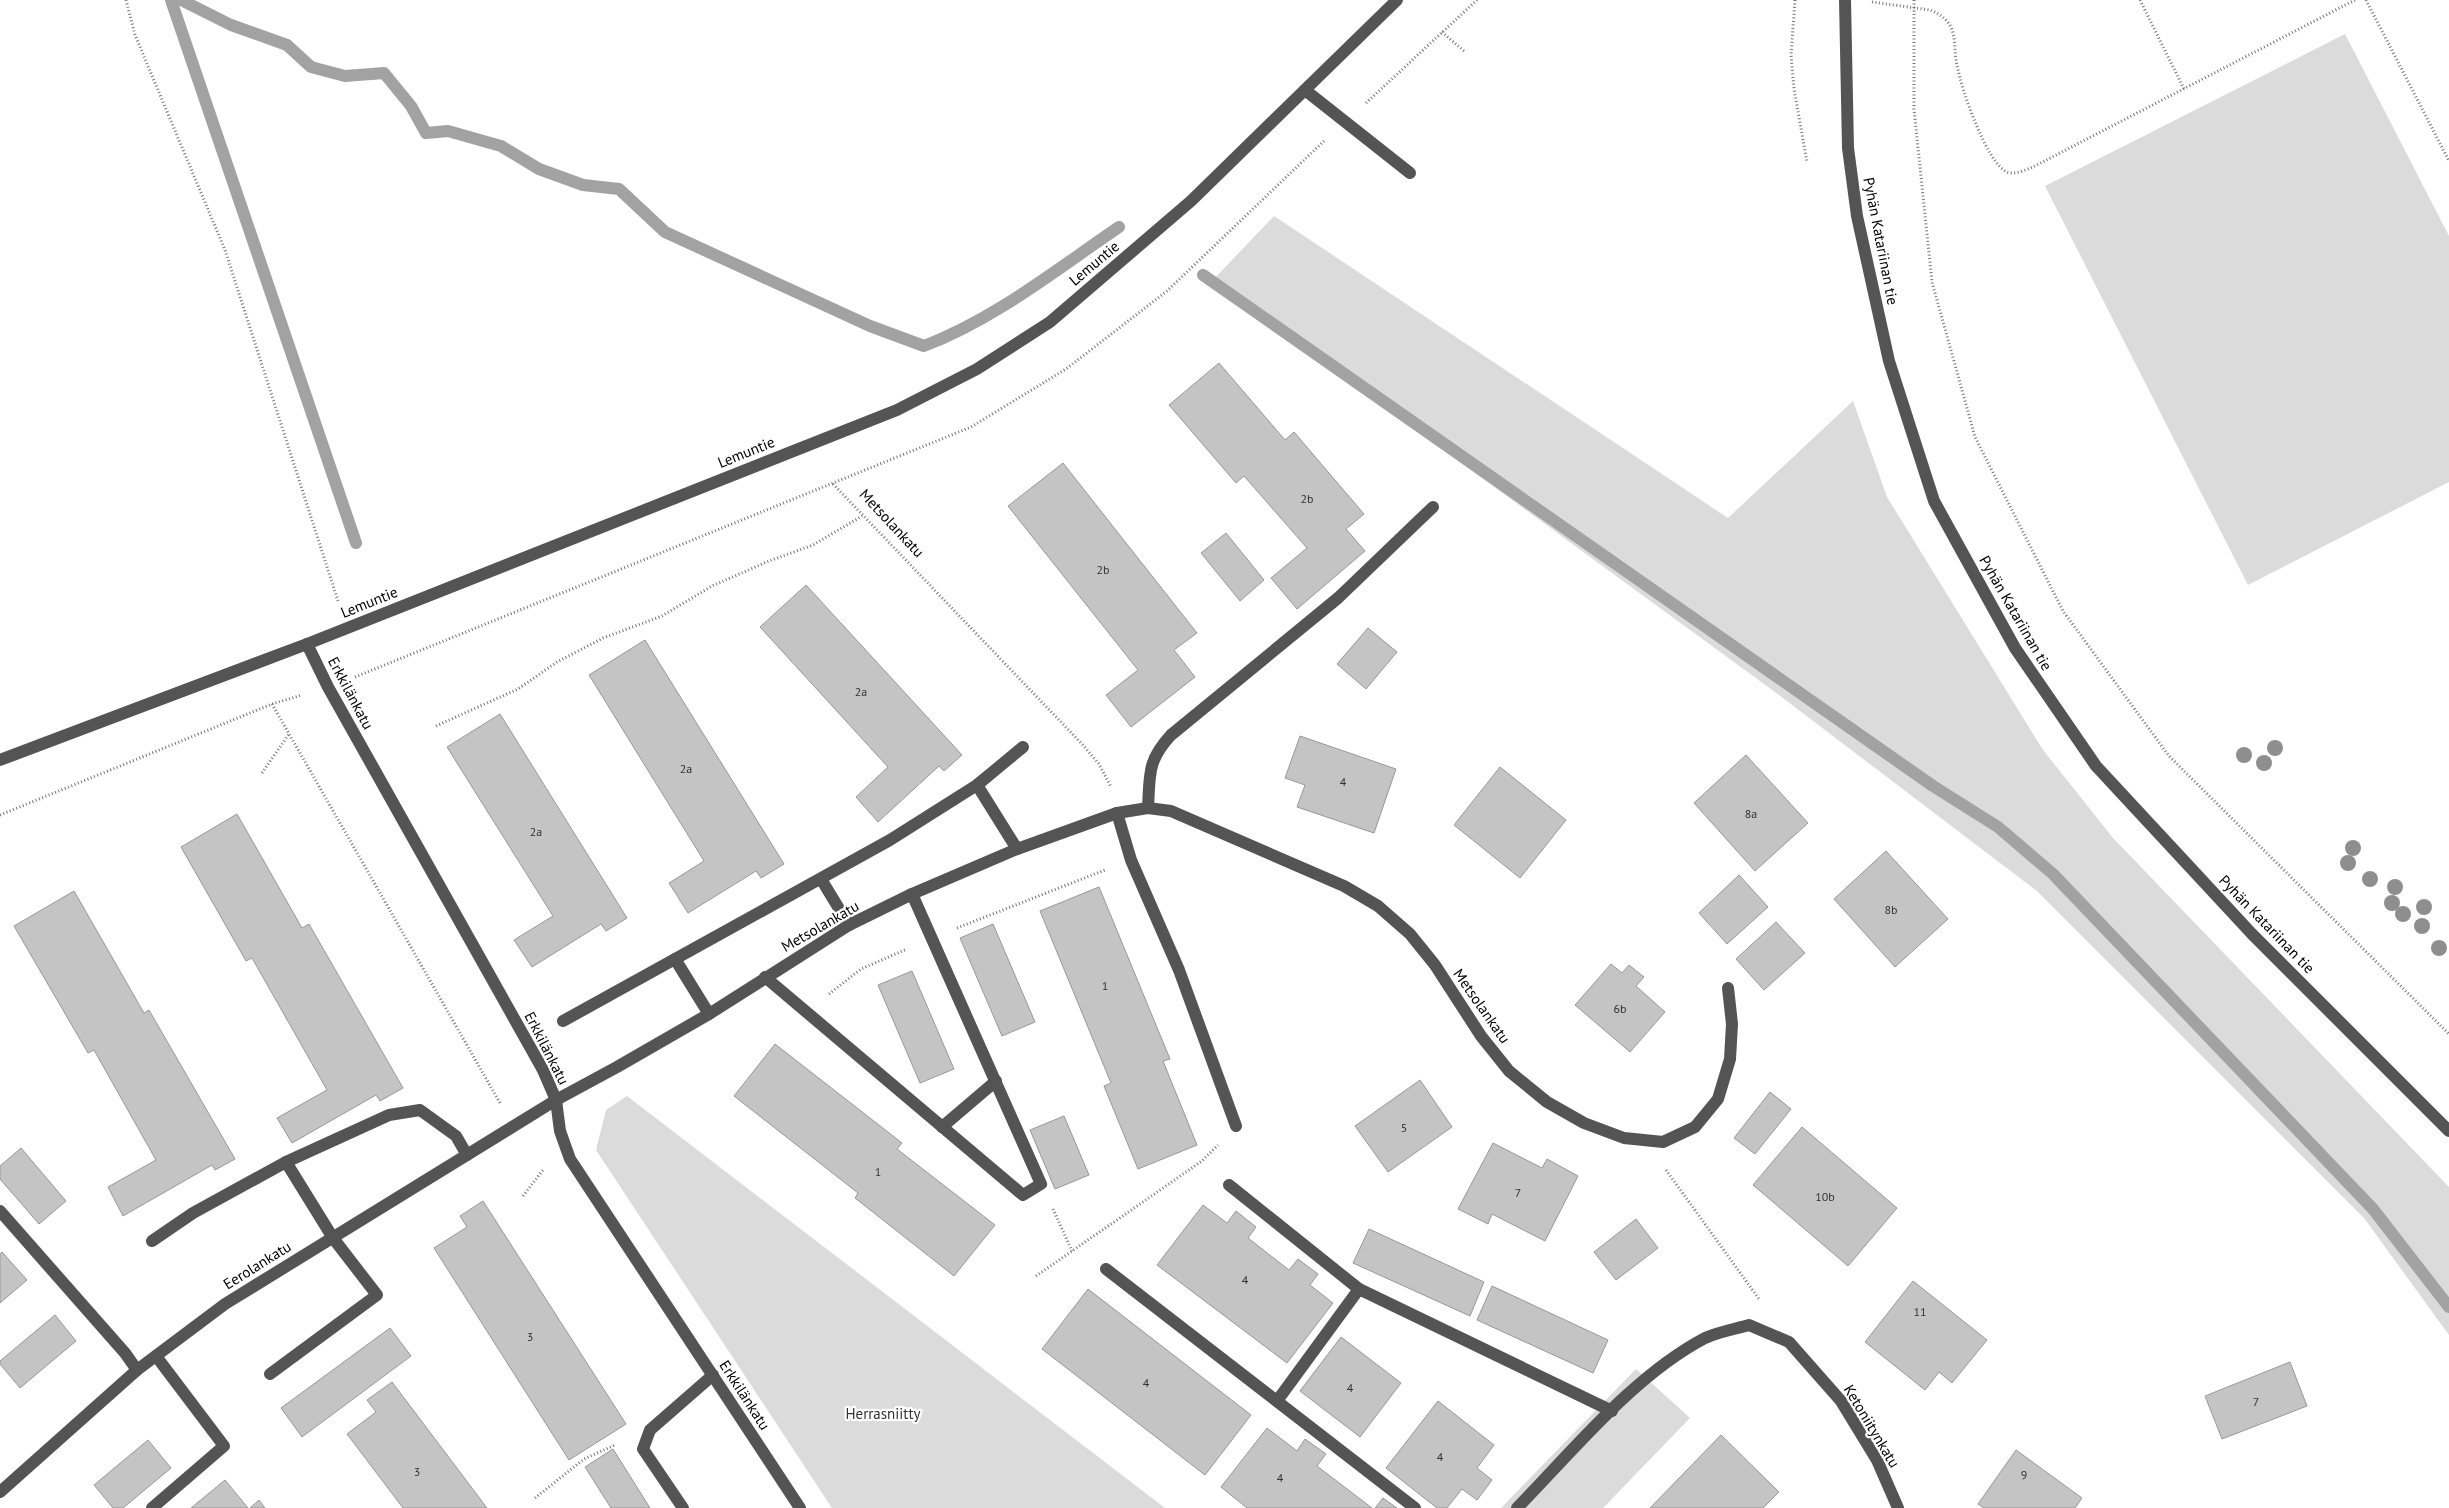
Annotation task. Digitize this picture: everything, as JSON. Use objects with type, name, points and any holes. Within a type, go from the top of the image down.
[{"type":"street","name":"Lemuntie","points":[[0,760],[307,644],[897,410],[977,370],[1050,322],[1191,201],[1397,0]]},
{"type":"street","name":"Pyhän Katariinan tie","points":[[1845,0],[1848,148],[1857,216],[1890,361],[1934,501],[2015,648],[2096,766],[2252,934],[2449,1131]]},
{"type":"street","points":[[1305,90],[1410,173]]},
{"type":"street","points":[[1148,808],[1150,769],[1158,749],[1171,735],[1338,598],[1433,507]]},
{"type":"street","name":"Erkkilänkatu","points":[[307,644],[328,687],[543,1070],[556,1100],[560,1131],[570,1159],[800,1508]]},
{"type":"street","points":[[563,1021],[890,840],[977,785],[1023,748]]},
{"type":"street","points":[[977,785],[1017,849]]},
{"type":"street","name":"Metsolankatu","points":[[556,1100],[709,1014],[849,925],[912,894],[1017,849],[1116,812],[1148,808],[1171,811],[1344,886],[1378,906],[1415,940],[1435,966],[1480,1036],[1510,1071],[1547,1102],[1584,1123],[1624,1138],[1663,1142],[1695,1127],[1718,1099],[1730,1059],[1732,1024],[1728,988]]},
{"type":"street","points":[[1116,812],[1131,860],[1179,970],[1236,1126]]},
{"type":"street","points":[[821,878],[849,925]]},
{"type":"street","points":[[765,977],[1023,1195],[1041,1184],[933,937],[912,894]]},
{"type":"street","points":[[676,958],[709,1014]]},
{"type":"street","points":[[942,1126],[996,1081]]},
{"type":"street","name":"Eerolankatu","points":[[0,1492],[137,1370],[225,1304],[556,1100]]},
{"type":"street","points":[[152,1241],[193,1213],[286,1162],[389,1115],[420,1110],[456,1136],[467,1155]]},
{"type":"street","points":[[270,1374],[377,1295],[333,1238],[286,1162]]},
{"type":"street","points":[[1229,1185],[1359,1289],[1612,1411]]},
{"type":"street","points":[[0,1211],[125,1353],[137,1370]]},
{"type":"street","points":[[1106,1269],[1415,1508]]},
{"type":"street","points":[[1276,1401],[1359,1289]]},
{"type":"street","name":"Ketoniitynkatu","points":[[1517,1508],[1612,1411],[1661,1366],[1707,1338],[1749,1325],[1789,1342],[1841,1401],[1877,1460],[1898,1508]]},
{"type":"street","points":[[152,1508],[224,1446],[156,1356]]},
{"type":"street","points":[[683,1508],[643,1449],[650,1430],[712,1375]]},
{"type":"path","points":[[126,0],[135,35],[225,250],[347,628]]},
{"type":"path","points":[[0,815],[272,704],[328,687],[971,427],[1066,370],[1167,291],[1477,0]]},
{"type":"path","points":[[1795,0],[1792,55],[1794,90],[1807,162]]},
{"type":"path","points":[[1914,0],[1914,109],[1932,282],[1975,436],[2063,611],[2169,756],[2449,1034]]},
{"type":"path","points":[[2140,0],[2184,89]]},
{"type":"path","points":[[1864,1],[1913,6],[1939,14],[1951,27],[1961,85],[1972,113],[1986,146],[2000,167],[2009,173],[2020,172],[2033,167],[2355,0]]},
{"type":"path","points":[[2366,0],[2449,161]]},
{"type":"path","points":[[1442,32],[1465,52]]},
{"type":"path","name":"Metsolankatu","points":[[833,484],[1099,764],[1110,785],[1116,812]]},
{"type":"path","points":[[436,726],[518,689],[557,662],[602,638],[662,616],[712,586],[768,561],[813,545],[862,516]]},
{"type":"path","points":[[272,704],[514,1126]]},
{"type":"path","points":[[262,773],[289,734]]},
{"type":"path","points":[[810,1016],[835,987],[861,969],[933,937],[1131,860]]},
{"type":"path","points":[[1036,1276],[1202,1161],[1236,1126]]},
{"type":"path","points":[[1643,1140],[1789,1342]]},
{"type":"path","points":[[523,1196],[543,1170]]},
{"type":"path","points":[[1041,1184],[1072,1251]]},
{"type":"path","points":[[535,1498],[584,1459],[650,1430]]},
{"type":"green space","points":[[2345,34],[2449,236],[2449,482],[2248,585],[2045,186]]},
{"type":"green space","points":[[1274,216],[1728,518],[1853,401],[1887,497],[2043,750],[2113,838],[2449,1187],[2449,1335],[2364,1218],[2037,891],[1775,692],[1212,281]]},
{"type":"green space","name":"Herrasniitty","points":[[627,1096],[1165,1508],[832,1508],[596,1150],[606,1110]]},
{"type":"green space","points":[[1636,1369],[1690,1418],[1603,1508],[1501,1508]]},
{"type":"building","points":[[1219,363],[1285,440],[1294,432],[1364,514],[1346,529],[1365,551],[1297,609],[1271,578],[1307,548],[1244,476],[1236,483],[1169,405]]},
{"type":"building","points":[[1063,463],[1197,633],[1174,650],[1195,677],[1131,727],[1106,695],[1138,670],[1008,506]]},
{"type":"building","points":[[1226,533],[1264,580],[1240,601],[1201,553]]},
{"type":"building","points":[[806,585],[962,755],[944,771],[939,766],[878,822],[856,797],[888,767],[760,627]]},
{"type":"building","points":[[1368,628],[1397,652],[1366,689],[1337,664]]},
{"type":"building","points":[[645,640],[784,864],[761,878],[756,871],[688,913],[669,883],[704,861],[589,675]]},
{"type":"building","points":[[500,714],[627,918],[606,931],[601,924],[532,967],[514,940],[553,916],[447,747]]},
{"type":"building","points":[[1300,736],[1396,769],[1374,833],[1297,807],[1305,785],[1285,778]]},
{"type":"building","points":[[1746,755],[1808,823],[1755,871],[1694,803]]},
{"type":"building","points":[[1500,767],[1566,820],[1520,878],[1454,825]]},
{"type":"building","points":[[237,814],[302,928],[309,924],[403,1088],[380,1101],[376,1095],[292,1143],[277,1118],[327,1090],[252,958],[246,961],[181,847]]},
{"type":"building","points":[[1886,851],[1948,919],[1895,967],[1834,899]]},
{"type":"building","points":[[1739,875],[1768,907],[1727,944],[1699,913]]},
{"type":"building","points":[[1099,887],[1170,1059],[1163,1061],[1197,1145],[1138,1169],[1104,1086],[1111,1083],[1040,911]]},
{"type":"building","points":[[74,891],[144,1013],[149,1010],[235,1159],[215,1170],[212,1165],[123,1216],[108,1187],[156,1160],[94,1050],[88,1053],[14,926]]},
{"type":"building","points":[[1776,922],[1805,953],[1764,990],[1736,959]]},
{"type":"building","points":[[993,924],[1035,1022],[1002,1036],[960,938]]},
{"type":"building","points":[[1611,964],[1622,973],[1629,965],[1644,977],[1636,986],[1665,1012],[1630,1052],[1575,1005]]},
{"type":"building","points":[[912,971],[954,1069],[920,1083],[878,985]]},
{"type":"building","points":[[775,1044],[902,1143],[897,1149],[995,1225],[954,1276],[855,1198],[858,1193],[734,1096]]},
{"type":"building","points":[[1420,1080],[1452,1127],[1388,1172],[1355,1126]]},
{"type":"building","points":[[1770,1092],[1791,1109],[1755,1154],[1734,1138]]},
{"type":"building","points":[[1064,1116],[1089,1175],[1055,1189],[1030,1130]]},
{"type":"building","points":[[1802,1127],[1897,1208],[1848,1266],[1753,1185]]},
{"type":"building","points":[[1493,1143],[1542,1168],[1547,1159],[1578,1176],[1545,1241],[1492,1214],[1488,1224],[1458,1209]]},
{"type":"building","points":[[21,1148],[66,1201],[39,1224],[0,1179],[0,1166]]},
{"type":"building","points":[[483,1201],[626,1424],[569,1460],[434,1248],[467,1227],[460,1216]]},
{"type":"building","points":[[1203,1205],[1227,1223],[1236,1211],[1256,1227],[1248,1238],[1289,1270],[1298,1259],[1318,1274],[1310,1285],[1333,1303],[1287,1363],[1157,1265]]},
{"type":"building","points":[[1636,1219],[1658,1248],[1616,1280],[1594,1252]]},
{"type":"building","points":[[1369,1229],[1484,1282],[1470,1316],[1353,1263]]},
{"type":"building","points":[[2,1252],[27,1280],[0,1303],[0,1254]]},
{"type":"building","points":[[1913,1281],[1987,1340],[1952,1383],[1939,1372],[1925,1390],[1865,1342]]},
{"type":"building","points":[[1492,1286],[1608,1340],[1593,1373],[1477,1320]]},
{"type":"building","points":[[1088,1289],[1251,1415],[1205,1475],[1042,1349]]},
{"type":"building","points":[[55,1315],[76,1341],[20,1388],[0,1364],[0,1361]]},
{"type":"building","points":[[390,1328],[411,1356],[302,1437],[281,1408]]},
{"type":"building","points":[[1341,1337],[1401,1383],[1360,1437],[1300,1391]]},
{"type":"building","points":[[2290,1362],[2307,1406],[2222,1439],[2205,1396]]},
{"type":"building","points":[[392,1382],[487,1508],[403,1508],[347,1434],[376,1412],[367,1400]]},
{"type":"building","points":[[1438,1401],[1494,1445],[1477,1468],[1492,1480],[1477,1500],[1462,1489],[1447,1508],[1437,1508],[1386,1468]]},
{"type":"building","points":[[1267,1428],[1297,1451],[1305,1439],[1326,1454],[1317,1466],[1372,1508],[1247,1508],[1221,1487]]},
{"type":"building","points":[[1721,1435],[1779,1492],[1763,1508],[1650,1508]]},
{"type":"building","points":[[148,1440],[171,1468],[123,1508],[113,1508],[94,1485]]},
{"type":"building","points":[[613,1449],[650,1508],[611,1508],[585,1467]]},
{"type":"building","points":[[2016,1450],[2082,1498],[2075,1508],[1984,1508],[1978,1504]]},
{"type":"building","points":[[225,1480],[248,1508],[191,1508]]},
{"type":"building","points":[[1383,1498],[1397,1508],[1375,1508]]},
{"type":"building","points":[[259,1500],[265,1508],[250,1508]]},
{"type":"waterway","points":[[171,0],[356,543]]},
{"type":"waterway","points":[[181,0],[231,25],[287,45],[311,67],[345,76],[384,73],[411,106],[426,133],[448,131],[501,146],[539,169],[583,185],[619,189],[665,232],[870,326],[924,346],[950,335],[1001,308],[1119,227]]},
{"type":"waterway","points":[[1203,275],[1933,786],[1998,827],[2053,874],[2373,1209],[2449,1307]]}]
